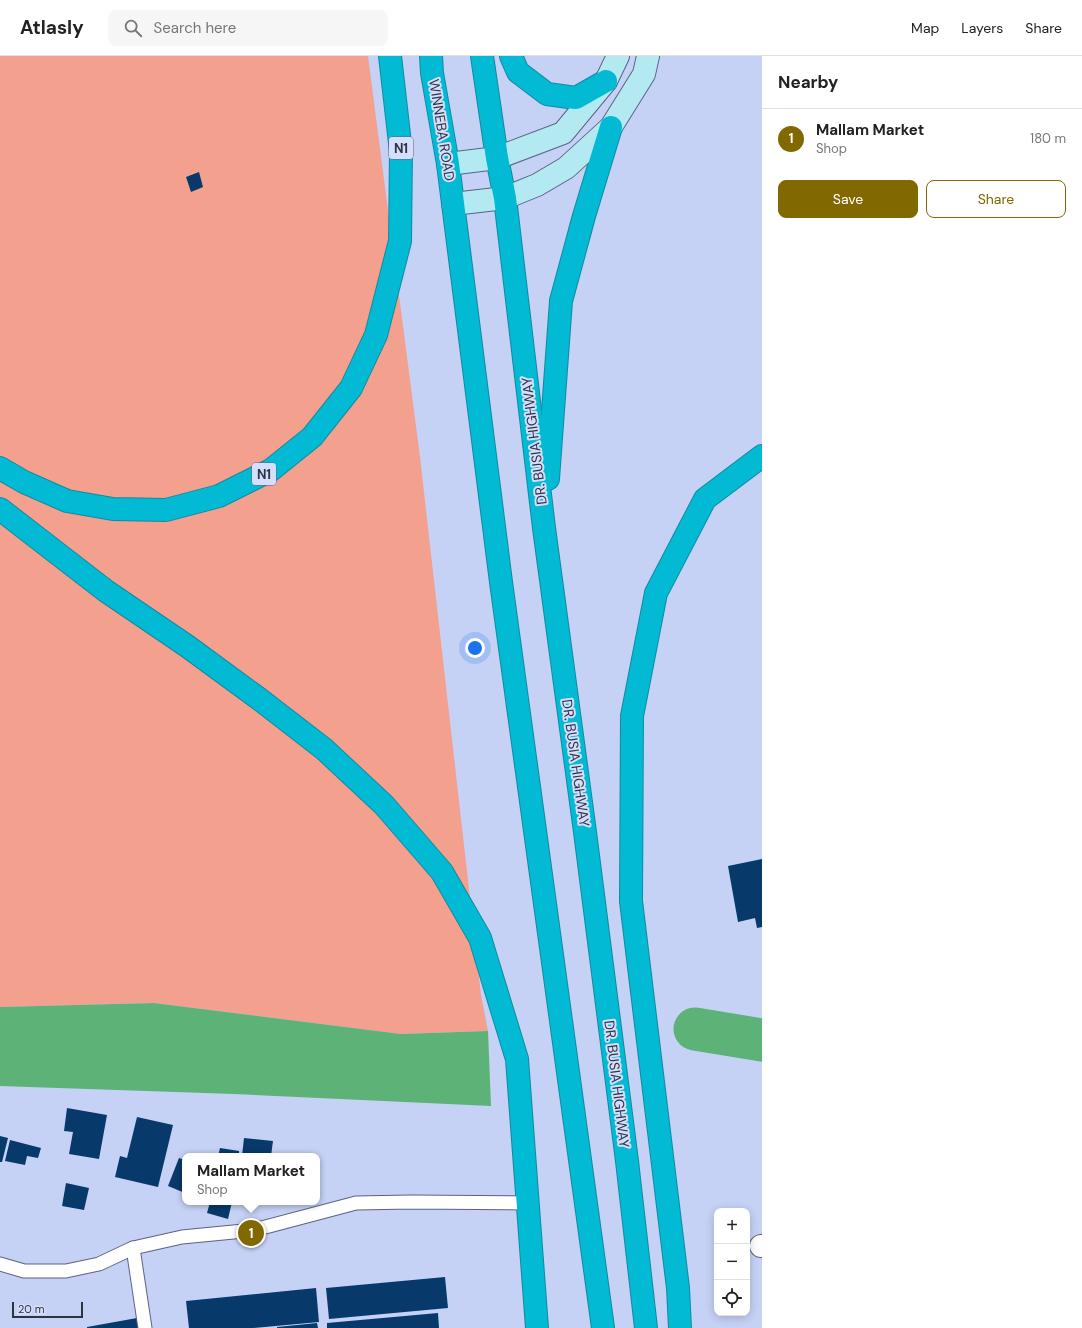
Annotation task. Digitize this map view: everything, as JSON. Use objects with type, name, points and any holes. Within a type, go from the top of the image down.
[{"type":"highway","name":"N1","points":[[0,468],[24,482],[67,501],[113,509],[166,510],[219,496],[271,470],[312,437],[351,388],[376,335],[400,241],[401,152],[390,56]]},
{"type":"highway","name":"WINNEBA ROAD","points":[[431,56],[432,73],[448,164],[453,204]]},
{"type":"highway","points":[[482,56],[497,158],[505,198]]},
{"type":"highway","points":[[511,56],[518,72],[547,94],[576,98],[606,80]]},
{"type":"highway","points":[[544,528],[562,301],[584,216],[611,128]]},
{"type":"highway","name":"DR. BUSIA HIGHWAY","points":[[505,198],[544,528],[590,863],[646,1328]]},
{"type":"highway","points":[[453,204],[501,582],[603,1328]]},
{"type":"highway","points":[[680,1328],[678,1288],[631,901],[632,716],[656,593],[705,499],[762,456]]},
{"type":"highway","points":[[0,509],[106,591],[187,646],[258,698],[324,750],[384,805],[442,872],[480,938],[517,1059],[537,1328]]},
{"type":"street","points":[[448,164],[497,158],[563,133],[606,80],[618,56]]},
{"type":"street","points":[[453,204],[505,198],[537,185],[566,168],[611,128],[644,74],[648,56]]},
{"type":"lane","points":[[0,1264],[24,1271],[66,1271],[99,1264],[133,1248],[182,1237],[254,1230],[356,1203],[528,1203]]},
{"type":"lane","points":[[133,1248],[145,1328]]},
{"type":"shaded area","points":[[0,56],[368,56],[420,457],[481,995],[488,1031],[401,1034],[154,1003],[0,1007]]},
{"type":"shaded area","points":[[154,1003],[401,1034],[488,1031],[491,1106],[234,1094],[0,1086],[0,1007]]},
{"type":"building","points":[[199,172],[203,187],[191,192],[186,177]]},
{"type":"building","points":[[762,859],[762,927],[757,928],[755,918],[738,922],[728,866]]},
{"type":"building","points":[[67,1108],[107,1115],[99,1159],[69,1154],[73,1132],[64,1131]]},
{"type":"building","points":[[137,1117],[173,1125],[158,1187],[115,1177],[120,1156],[127,1158]]},
{"type":"building","points":[[0,1136],[8,1138],[2,1162],[0,1162]]},
{"type":"building","points":[[244,1138],[273,1141],[271,1153],[242,1153]]},
{"type":"building","points":[[10,1140],[41,1148],[38,1158],[27,1156],[25,1165],[5,1161]]},
{"type":"building","points":[[220,1148],[239,1151],[239,1153],[219,1153]]},
{"type":"building","points":[[179,1158],[182,1159],[182,1192],[168,1186]]},
{"type":"building","points":[[66,1183],[89,1188],[84,1210],[62,1206]]},
{"type":"building","points":[[209,1205],[231,1205],[228,1219],[207,1213]]},
{"type":"building","points":[[445,1277],[448,1308],[329,1319],[326,1288]]},
{"type":"building","points":[[316,1288],[319,1322],[253,1328],[189,1328],[186,1301]]},
{"type":"building","points":[[438,1313],[439,1328],[327,1328],[327,1323]]},
{"type":"building","points":[[137,1318],[138,1328],[87,1328],[87,1327]]},
{"type":"building","points":[[317,1323],[318,1328],[277,1328],[277,1327]]},
{"type":"waterway","points":[[695,1029],[762,1040]]},
{"type":"place","name":"Mallam Market","points":[[251,1233]]}]
